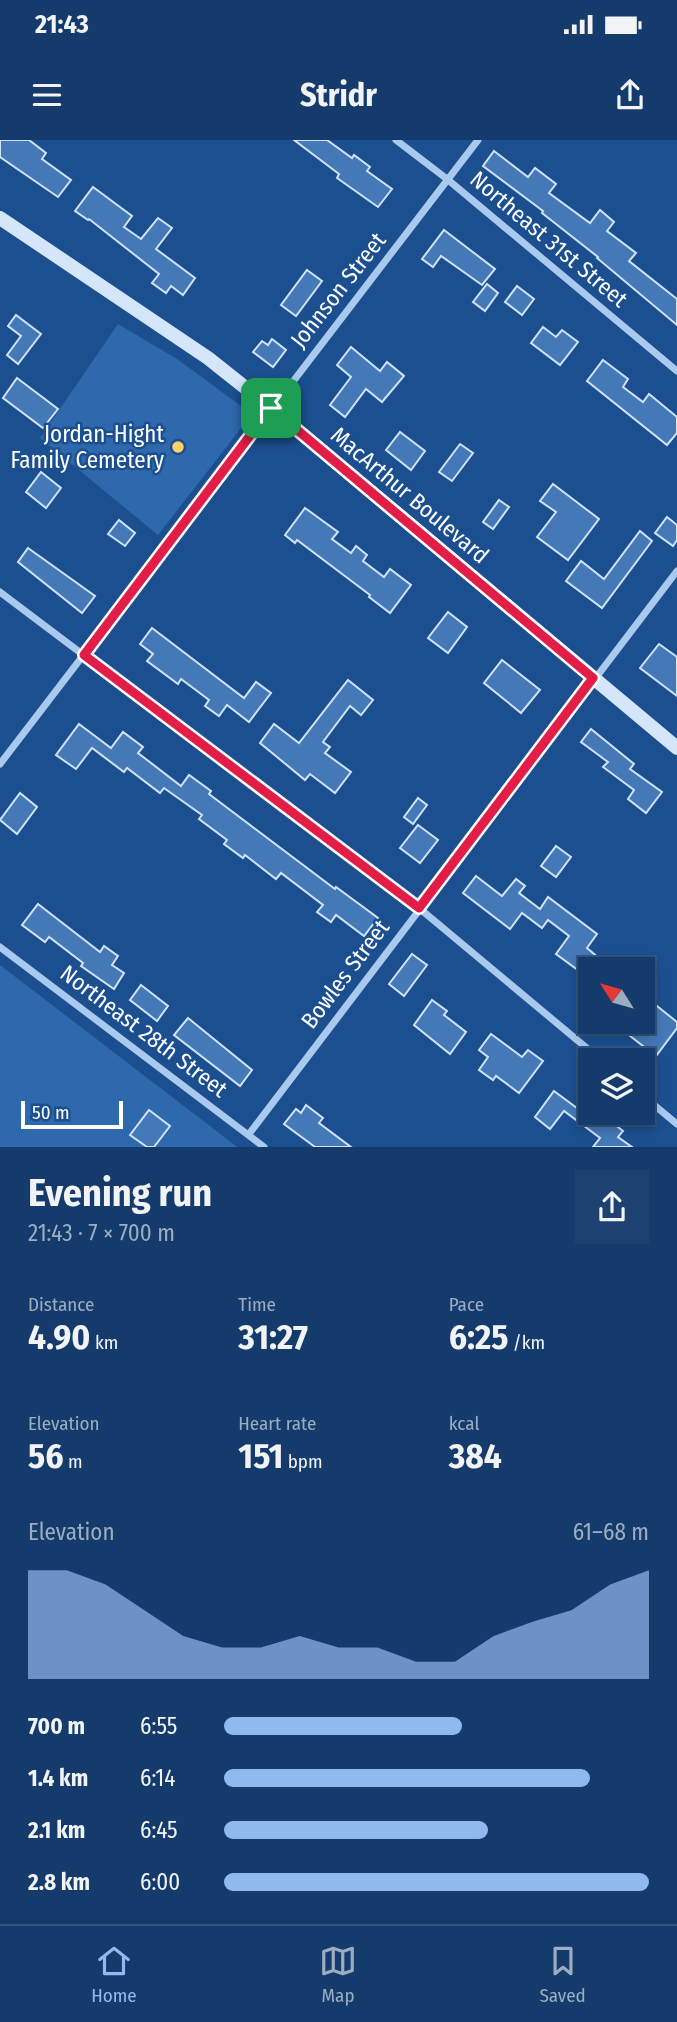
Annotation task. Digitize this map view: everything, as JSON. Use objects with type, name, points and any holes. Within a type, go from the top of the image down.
[{"type":"main road","name":"MacArthur Boulevard","points":[[0,218],[208,358],[677,748]]},
{"type":"street","name":"Northeast 31st Street","points":[[396,140],[447,179],[677,371]]},
{"type":"street","name":"Johnson Street","points":[[0,764],[478,140]]},
{"type":"street","name":"Bowles Street","points":[[249,1134],[593,678],[677,571]]},
{"type":"street","points":[[0,592],[419,908],[587,1048]]},
{"type":"street","name":"Northeast 28th Street","points":[[0,947],[264,1147]]},
{"type":"street","points":[[655,1106],[677,1124]]},
{"type":"shaded area","points":[[118,324],[177,359],[252,414],[158,535],[40,438]]},
{"type":"shaded area","points":[[0,965],[236,1146],[238,1147],[0,1147]]},
{"type":"building","points":[[0,140],[29,140],[46,153],[42,159],[71,180],[58,197],[0,157]]},
{"type":"building","points":[[294,140],[327,140],[370,167],[367,171],[392,189],[378,207],[337,178],[339,174]]},
{"type":"building","points":[[494,151],[528,177],[535,168],[556,184],[549,193],[590,223],[600,210],[614,222],[607,231],[636,253],[629,261],[677,299],[677,325],[542,213],[543,211],[483,166]]},
{"type":"building","points":[[93,187],[132,216],[124,227],[141,239],[158,218],[172,228],[156,249],[195,278],[183,295],[171,286],[166,293],[152,283],[159,274],[75,211]]},
{"type":"building","points":[[444,230],[495,269],[482,285],[441,256],[433,267],[422,259]]},
{"type":"building","points":[[307,270],[322,281],[296,316],[281,305]]},
{"type":"building","points":[[487,284],[498,293],[485,311],[473,302]]},
{"type":"building","points":[[517,286],[534,299],[522,315],[505,302]]},
{"type":"building","points":[[16,315],[41,334],[18,364],[7,355],[21,336],[8,326]]},
{"type":"building","points":[[543,327],[556,337],[562,330],[578,342],[560,365],[531,343]]},
{"type":"building","points":[[272,339],[286,350],[273,367],[253,352],[262,341],[268,345]]},
{"type":"building","points":[[351,347],[380,371],[387,362],[404,376],[382,402],[366,389],[345,417],[330,405],[351,377],[337,365]]},
{"type":"building","points":[[603,360],[628,379],[623,387],[643,402],[649,394],[677,417],[677,433],[667,445],[587,381]]},
{"type":"building","points":[[17,378],[58,409],[43,428],[3,398]]},
{"type":"building","points":[[400,432],[425,451],[411,470],[386,450]]},
{"type":"building","points":[[460,444],[473,453],[452,481],[439,472]]},
{"type":"building","points":[[41,472],[61,488],[46,508],[26,492]]},
{"type":"building","points":[[553,484],[599,519],[568,560],[537,537],[556,512],[540,501]]},
{"type":"building","points":[[499,500],[509,507],[493,529],[483,522]]},
{"type":"building","points":[[305,508],[338,532],[332,539],[351,553],[356,546],[367,555],[363,561],[384,577],[390,569],[411,585],[390,613],[297,540],[295,543],[285,535]]},
{"type":"building","points":[[667,517],[677,525],[677,540],[673,546],[655,533]]},
{"type":"building","points":[[119,520],[135,533],[125,546],[108,534]]},
{"type":"building","points":[[640,531],[652,541],[602,608],[566,581],[581,561],[604,579]]},
{"type":"building","points":[[28,548],[95,596],[82,613],[18,562]]},
{"type":"building","points":[[448,612],[467,627],[448,653],[428,638]]},
{"type":"building","points":[[152,628],[244,698],[256,682],[271,693],[249,722],[227,705],[219,716],[205,706],[209,700],[181,679],[178,684],[147,661],[153,654],[140,644]]},
{"type":"building","points":[[659,644],[677,657],[677,696],[640,668]]},
{"type":"building","points":[[502,660],[540,690],[521,713],[484,683]]},
{"type":"building","points":[[348,680],[373,700],[361,715],[350,706],[323,742],[330,747],[325,753],[351,772],[335,793],[310,774],[305,780],[260,743],[274,724],[299,743]]},
{"type":"building","points":[[79,724],[111,748],[123,732],[143,747],[138,753],[181,786],[189,775],[211,791],[209,794],[378,918],[364,936],[336,915],[331,922],[317,912],[323,905],[281,873],[276,879],[245,855],[243,858],[224,844],[227,840],[199,819],[202,815],[164,788],[160,793],[127,768],[124,772],[92,748],[76,769],[56,755]]},
{"type":"building","points":[[591,729],[634,764],[630,769],[662,792],[646,813],[628,799],[634,790],[603,767],[608,762],[581,742]]},
{"type":"building","points":[[20,793],[37,807],[17,834],[0,820]]},
{"type":"building","points":[[418,798],[427,805],[413,824],[404,817]]},
{"type":"building","points":[[418,825],[438,840],[420,863],[400,848]]},
{"type":"building","points":[[556,846],[571,857],[556,877],[541,866]]},
{"type":"building","points":[[476,876],[502,896],[516,879],[525,886],[519,893],[540,909],[548,897],[597,934],[587,948],[598,957],[578,957],[578,970],[556,954],[569,936],[548,920],[542,928],[522,913],[510,929],[463,893]]},
{"type":"building","points":[[38,904],[100,952],[104,946],[118,956],[112,965],[124,973],[114,989],[81,966],[83,963],[49,937],[45,942],[22,925]]},
{"type":"building","points":[[412,954],[427,965],[404,996],[389,984]]},
{"type":"building","points":[[141,985],[168,1006],[157,1021],[130,1000]]},
{"type":"building","points":[[432,1000],[447,1011],[444,1015],[466,1032],[450,1054],[414,1025]]},
{"type":"building","points":[[657,1006],[677,1022],[677,1028],[656,1056],[655,1048],[646,1048],[628,1034],[655,1034]]},
{"type":"building","points":[[188,1018],[252,1070],[240,1086],[174,1035]]},
{"type":"building","points":[[491,1034],[522,1057],[528,1050],[543,1061],[519,1093],[496,1076],[493,1080],[479,1070],[488,1057],[479,1050]]},
{"type":"building","points":[[554,1091],[578,1109],[578,1122],[564,1111],[550,1129],[535,1117]]},
{"type":"building","points":[[306,1105],[323,1118],[319,1123],[351,1147],[315,1147],[284,1124],[296,1109],[301,1113]]},
{"type":"building","points":[[149,1110],[170,1126],[154,1147],[147,1147],[130,1135]]},
{"type":"building","points":[[583,1125],[615,1125],[623,1131],[618,1137],[632,1147],[593,1147],[600,1138]]},
{"type":"place","name":"Jordan-Hight Family Cemetery","points":[[178,447]]},
{"type":"route","points":[[271,408],[593,678],[419,908],[84,655],[271,408]]}]
